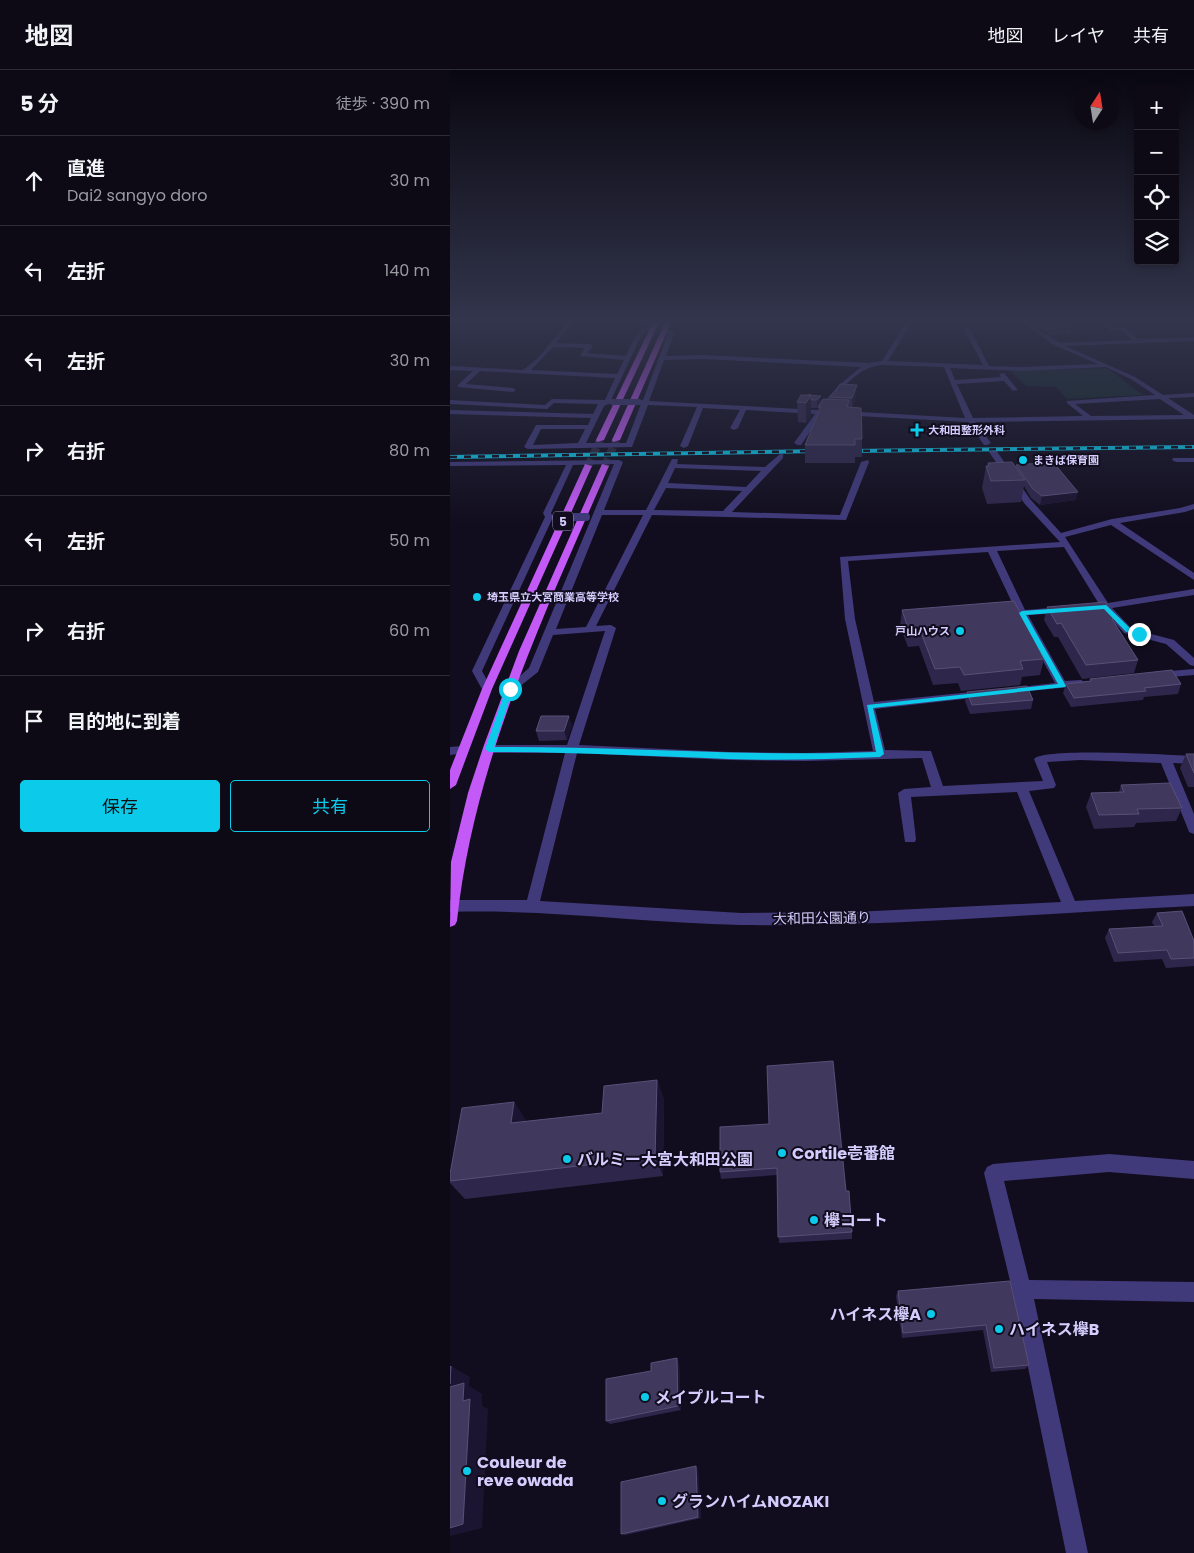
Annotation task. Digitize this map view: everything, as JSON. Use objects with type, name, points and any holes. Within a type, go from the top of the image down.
[{"type":"main road","points":[[600,440],[625,387]]},
{"type":"main road","points":[[616,440],[639,387]]},
{"type":"main road","name":"5","points":[[450,785],[456,751],[487,689],[588,466]]},
{"type":"main road","name":"5","points":[[450,921],[462,844],[475,792],[489,749],[510,689],[604,466]]},
{"type":"street","points":[[476,387],[513,390]]},
{"type":"street","points":[[610,402],[615,387]]},
{"type":"street","points":[[590,427],[539,427],[528,447],[629,445],[641,402],[648,387]]},
{"type":"street","points":[[798,443],[832,396],[841,387]]},
{"type":"street","points":[[955,387],[970,420],[987,443]]},
{"type":"street","points":[[1147,387],[1193,417]]},
{"type":"street","points":[[1090,419],[1069,402],[1194,394]]},
{"type":"street","points":[[450,402],[547,407],[552,402],[641,402],[970,420],[1193,417]]},
{"type":"street","points":[[581,445],[601,405],[610,402]]},
{"type":"street","points":[[684,446],[701,405]]},
{"type":"street","points":[[734,428],[744,408]]},
{"type":"street","points":[[450,412],[595,416]]},
{"type":"street","points":[[993,452],[1023,495],[1067,544],[1106,607],[1128,630],[1170,642],[1194,663]]},
{"type":"street","points":[[725,514],[780,456]]},
{"type":"street","points":[[1176,460],[1194,460]]},
{"type":"street","points":[[571,462],[547,513],[553,516],[650,512],[843,518],[865,462]]},
{"type":"street","points":[[450,464],[620,462],[593,515],[534,670],[510,689]]},
{"type":"street","points":[[590,630],[674,463],[767,469]]},
{"type":"street","points":[[663,485],[747,489]]},
{"type":"street","points":[[1060,536],[1112,522],[1182,510],[1194,506]]},
{"type":"street","points":[[487,689],[477,671],[553,516]]},
{"type":"street","points":[[1112,522],[1194,577]]},
{"type":"street","points":[[880,754],[850,619],[843,559],[1067,544]]},
{"type":"street","points":[[992,550],[1022,613],[1062,686]]},
{"type":"street","points":[[1022,613],[1106,607],[1194,592]]},
{"type":"street","points":[[532,907],[572,749],[611,628],[550,632]]},
{"type":"street","points":[[1146,676],[1194,672]]},
{"type":"street","points":[[869,706],[1090,682]]},
{"type":"street","points":[[489,749],[572,749],[729,756],[805,757],[927,754],[938,791]]},
{"type":"street","points":[[910,839],[904,793],[1050,785],[1040,758],[1080,756],[1194,760]]},
{"type":"street","points":[[1166,760],[1194,829]]},
{"type":"street","points":[[1021,787],[1070,906]]},
{"type":"street","name":"大和田公園通り","points":[[451,906],[532,907],[710,918],[795,919],[1194,900]]},
{"type":"street","points":[[1077,1553],[1022,1289],[993,1173],[1109,1163],[1194,1170]]},
{"type":"street","points":[[1022,1289],[1194,1292]]},
{"type":"green space","points":[[1056,387],[1133,387],[1143,395],[1067,399]]},
{"type":"building","points":[[838,387],[856,387],[852,398],[829,397]]},
{"type":"building","points":[[801,395],[811,395],[806,403],[797,402]]},
{"type":"building","points":[[811,395],[821,396],[817,400],[811,400]]},
{"type":"building","points":[[823,399],[849,400],[847,407],[861,408],[862,439],[855,439],[855,445],[805,445],[821,407],[818,407]]},
{"type":"building","points":[[1012,462],[1025,480],[991,481],[986,466],[989,466],[988,463]]},
{"type":"building","points":[[1053,462],[1078,492],[1042,496],[1033,489],[1016,465]]},
{"type":"building","points":[[1014,601],[1044,659],[1020,661],[1023,669],[964,675],[960,667],[935,669],[920,630],[909,631],[902,610]]},
{"type":"building","points":[[1105,602],[1116,619],[1112,619],[1138,660],[1086,665],[1061,623],[1057,624],[1047,607]]},
{"type":"building","points":[[1172,670],[1181,684],[1144,688],[1146,691],[1074,698],[1066,684],[1091,681],[1090,679]]},
{"type":"building","points":[[1027,686],[1033,700],[972,705],[967,692]]},
{"type":"building","points":[[541,716],[569,716],[564,731],[536,731]]},
{"type":"building","points":[[1186,754],[1194,754],[1194,773]]},
{"type":"building","points":[[1170,783],[1182,808],[1137,809],[1139,814],[1099,815],[1091,793],[1124,792],[1121,785]]},
{"type":"building","points":[[1182,911],[1194,941],[1194,958],[1171,959],[1167,950],[1118,953],[1109,929],[1163,926],[1157,913]]},
{"type":"building","points":[[833,1061],[846,1191],[849,1191],[852,1232],[778,1237],[777,1168],[720,1172],[720,1127],[769,1124],[767,1066]]},
{"type":"building","name":"バルミー大宮大和田公園","points":[[657,1080],[655,1157],[450,1181],[462,1108],[514,1102],[511,1123],[602,1113],[604,1086]]},
{"type":"building","points":[[1010,1281],[1029,1365],[994,1368],[986,1325],[903,1333],[898,1291]]},
{"type":"building","name":"メイプルコート","points":[[677,1358],[678,1406],[606,1421],[606,1379],[651,1371],[651,1363]]},
{"type":"building","points":[[464,1383],[463,1401],[470,1399],[463,1524],[450,1528],[450,1387]]},
{"type":"building","name":"グランハイムNOZAKI","points":[[696,1466],[698,1517],[621,1534],[621,1482]]},
{"type":"tunnel","points":[[588,466],[600,440]]},
{"type":"tunnel","points":[[605,466],[616,440]]},
{"type":"railway","points":[[849,451],[1194,447]]},
{"type":"railway","points":[[450,457],[819,451]]},
{"type":"place","name":"大和田整形外科","points":[[917,430]]},
{"type":"place","name":"まきば保育園","points":[[1023,460]]},
{"type":"place","name":"埼玉県立大宮商業高等学校","points":[[477,597]]},
{"type":"place","name":"戸山ハウス","points":[[960,631]]},
{"type":"place","name":"Cortile壱番館","points":[[782,1153]]},
{"type":"place","name":"バルミー大宮大和田公園","points":[[567,1159]]},
{"type":"place","name":"欅コート","points":[[814,1220]]},
{"type":"place","name":"ハイネス欅A","points":[[931,1314]]},
{"type":"place","name":"ハイネス欅B","points":[[999,1329]]},
{"type":"place","name":"メイプルコート","points":[[645,1397]]},
{"type":"place","name":"Couleur de reve owada","points":[[467,1471]]},
{"type":"place","name":"グランハイムNOZAKI","points":[[662,1501]]},
{"type":"route","points":[[510,689],[489,749],[572,749],[729,756],[805,757],[880,754],[869,706],[1062,686],[1022,613],[1106,607],[1128,630],[1139,634]]}]
